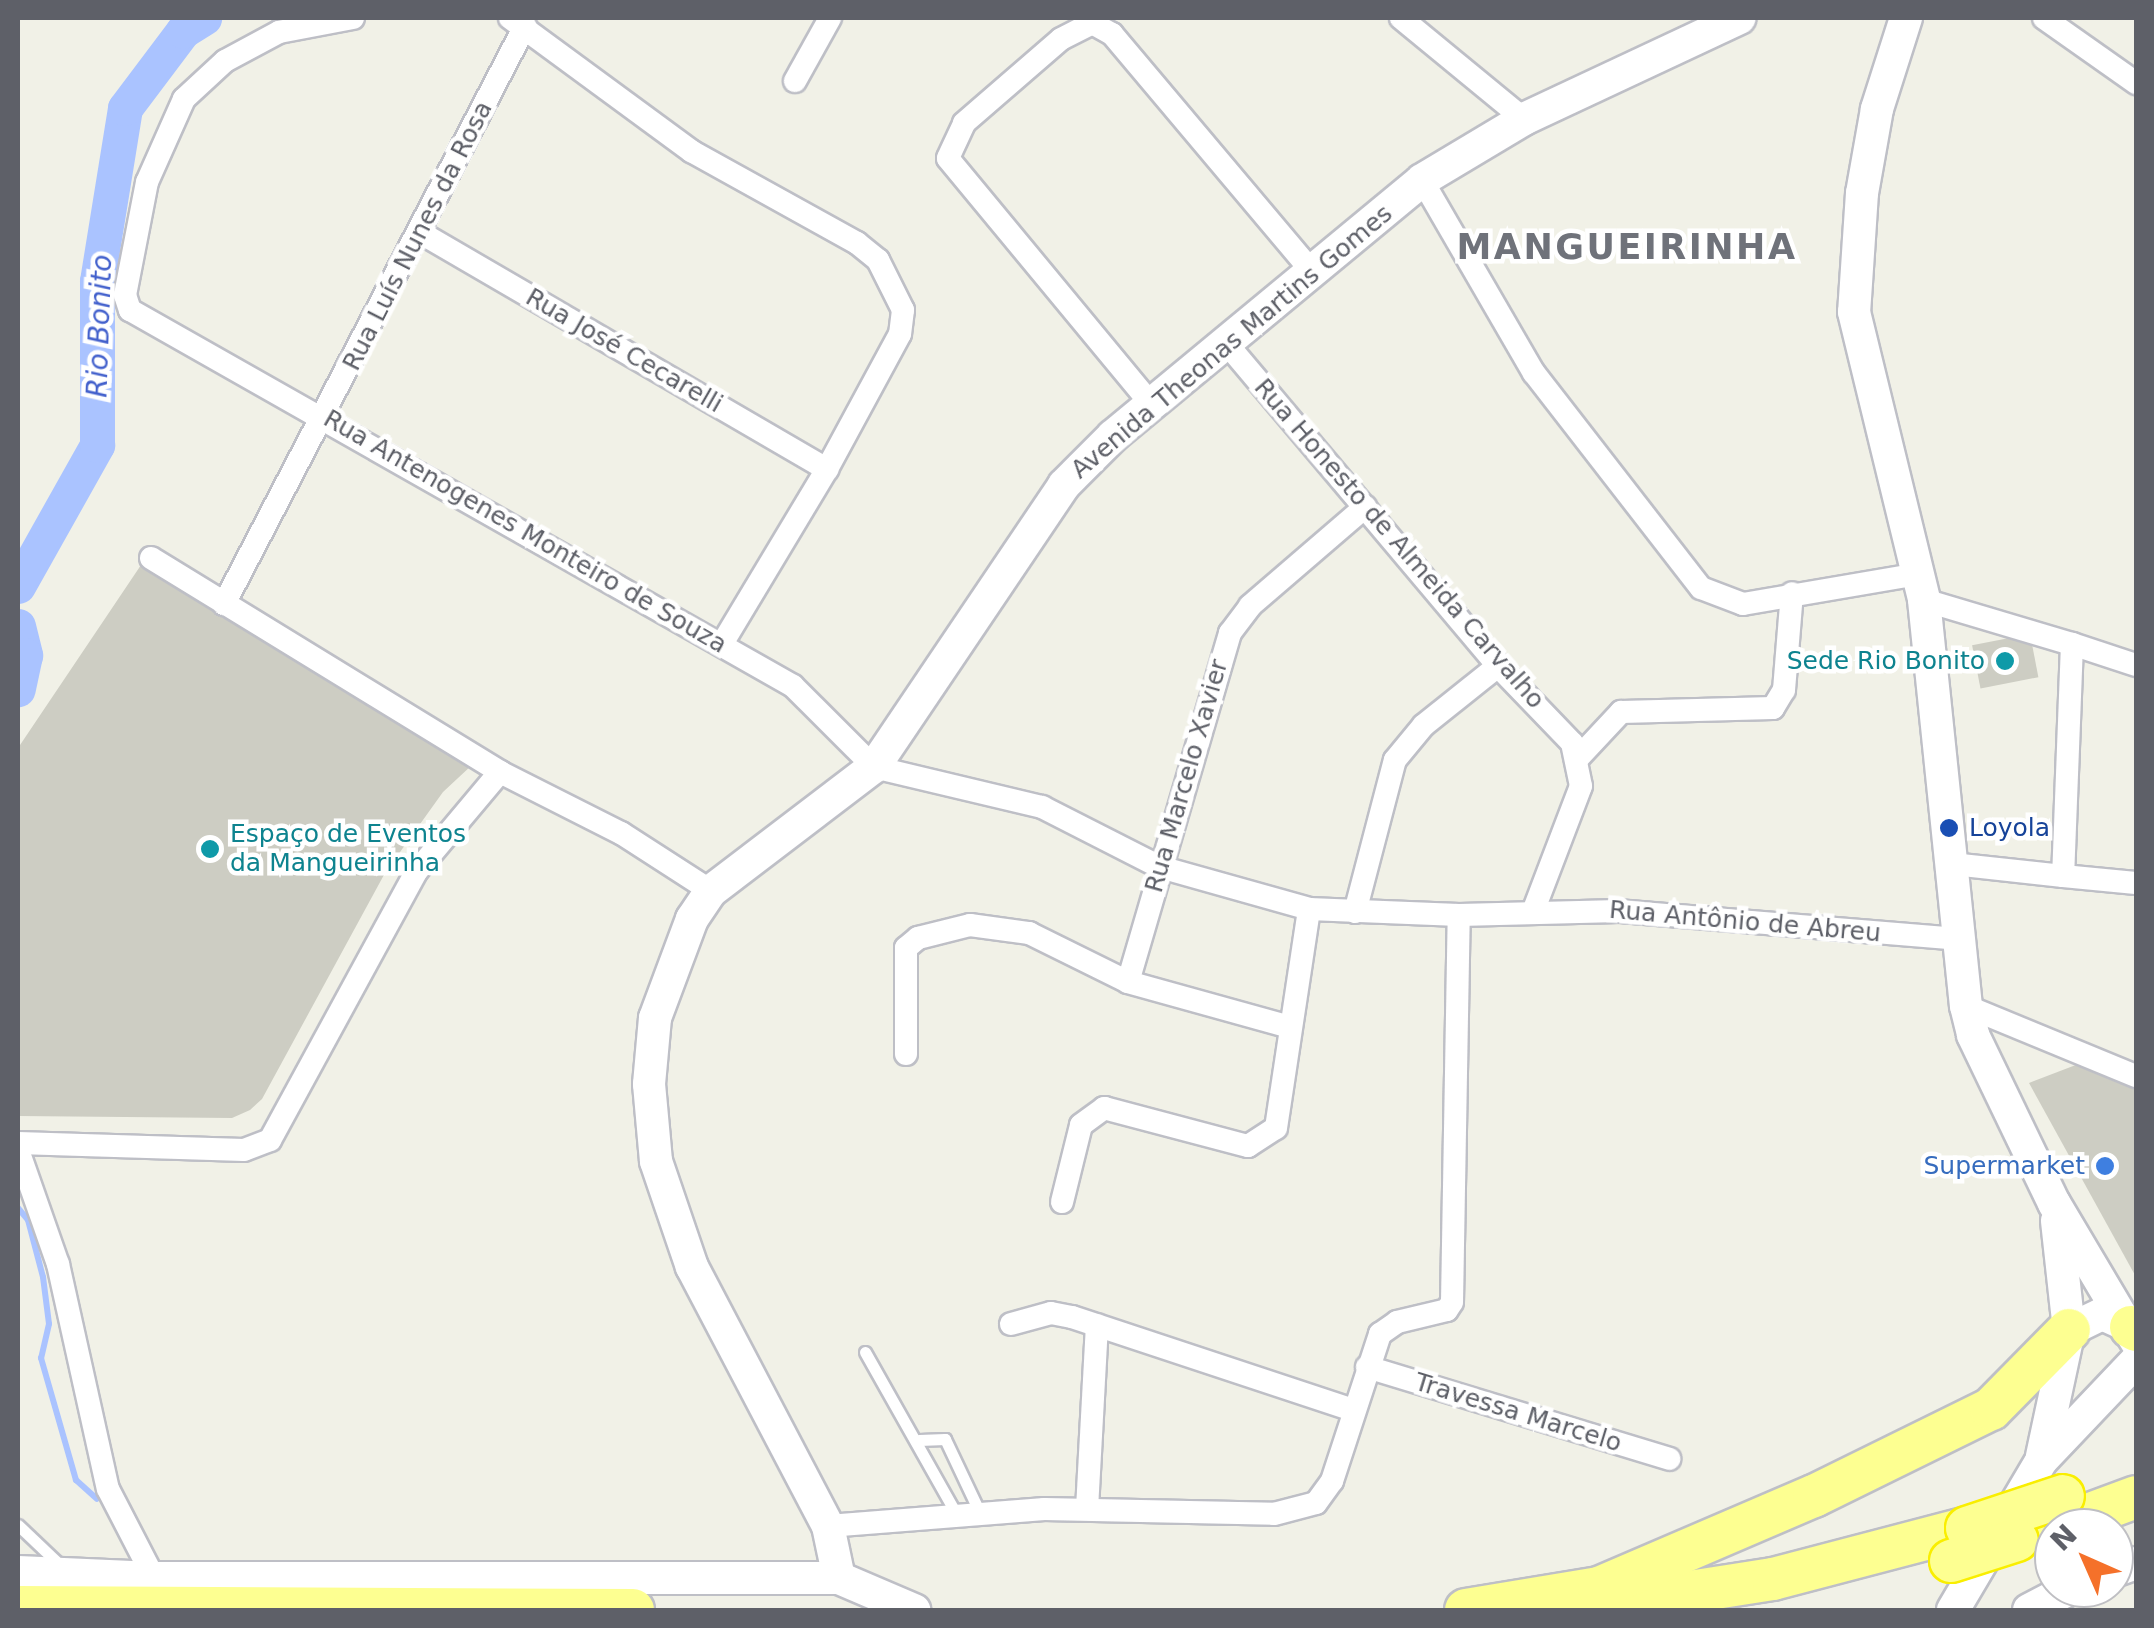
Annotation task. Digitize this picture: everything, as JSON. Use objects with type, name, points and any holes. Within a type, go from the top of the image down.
[{"type":"highway","points":[[1466,1610],[1600,1588],[1814,1496],[1990,1408],[2066,1341]]},
{"type":"highway","points":[[1734,1610],[1959,1545],[2049,1496],[2136,1467]]},
{"type":"highway","points":[[2049,1496],[2136,1498]]},
{"type":"highway","points":[[1565,1610],[1774,1579],[1959,1545]]},
{"type":"highway","points":[[154,1578],[196,1609]]},
{"type":"highway","points":[[18,1606],[633,1610]]},
{"type":"main road","name":"Avenida Theonas Martins Gomes","points":[[839,1578],[828,1526],[692,1267],[656,1162],[649,1084],[656,1018],[680,944],[712,891],[874,767],[1064,485],[1152,405],[1422,180],[1524,120],[1740,18]]},
{"type":"main road","points":[[1906,18],[1877,109],[1853,273],[1864,366],[1921,587],[1966,1006],[1974,1036],[2054,1203],[2132,1349]]},
{"type":"main road","points":[[2054,1203],[2067,1367],[2090,1388],[2132,1349]]},
{"type":"main road","points":[[2049,1496],[2066,1341],[2078,1320],[2102,1314],[2132,1349]]},
{"type":"main road","points":[[1953,1610],[2049,1496],[2080,1416],[2132,1349]]},
{"type":"main road","points":[[18,1572],[154,1578],[839,1578],[914,1610]]},
{"type":"street","name":"Rua Antenogenes Monteiro de Souza","points":[[353,18],[279,32],[225,60],[170,119],[148,182],[125,295],[130,310],[154,328],[325,418],[808,696],[874,767]]},
{"type":"street","points":[[796,81],[830,18]]},
{"type":"street","points":[[1402,18],[1524,120]]},
{"type":"street","points":[[2044,18],[2136,83]]},
{"type":"street","points":[[517,22],[692,151],[878,260],[903,310],[900,334],[826,469],[722,644]]},
{"type":"street","name":"Rua Luís Nunes da Rosa","points":[[224,604],[421,233],[517,22]]},
{"type":"street","points":[[1152,405],[953,169],[949,148],[964,123],[1060,39],[1084,25],[1101,25],[1313,273]]},
{"type":"street","points":[[1422,180],[1534,373],[1702,588],[1743,604],[1792,593],[1921,587],[2136,665]]},
{"type":"street","name":"Rua José Cecarelli","points":[[421,233],[826,469]]},
{"type":"street","name":"Rua Honesto de Almeida Carvalho","points":[[1228,344],[1498,666],[1559,726],[1579,757]]},
{"type":"street","name":"Rua Marcelo Xavier","points":[[1128,982],[1230,633],[1250,606],[1364,508]]},
{"type":"street","points":[[151,558],[500,772],[621,833],[712,891]]},
{"type":"street","points":[[1534,909],[1578,800],[1579,757],[1621,712],[1774,708],[1784,690],[1792,593]]},
{"type":"street","points":[[2063,876],[2072,644]]},
{"type":"street","points":[[1355,912],[1392,770],[1424,725],[1498,666]]},
{"type":"street","name":"Rua Antônio de Abreu","points":[[874,767],[1042,808],[1160,867],[1308,909],[1459,915],[1534,909],[1956,939]]},
{"type":"street","points":[[154,1578],[108,1489],[58,1264],[18,1147],[229,1150],[270,1140],[416,872],[500,772]]},
{"type":"street","points":[[1952,864],[2136,883]]},
{"type":"street","points":[[1062,1202],[1081,1125],[1104,1108],[1248,1146],[1268,1138],[1283,1101],[1287,1026],[1308,909]]},
{"type":"street","points":[[828,1526],[1087,1509],[1274,1514],[1307,1508],[1332,1481],[1366,1366],[1387,1327],[1432,1316],[1452,1302],[1459,915]]},
{"type":"street","points":[[906,1054],[903,956],[918,938],[996,925],[1063,947],[1128,982],[1287,1026]]},
{"type":"street","points":[[1966,1006],[2136,1076]]},
{"type":"street","points":[[1011,1324],[1051,1314],[1098,1325],[1353,1410]]},
{"type":"street","points":[[1087,1509],[1098,1325]]},
{"type":"street","name":"Travessa Marcelo","points":[[1366,1366],[1669,1458]]},
{"type":"lane","points":[[865,1352],[919,1440],[958,1517]]},
{"type":"lane","points":[[919,1440],[945,1439],[982,1516]]},
{"type":"lane","points":[[18,1525],[66,1572]]},
{"type":"building","name":"Espaço de Eventos da Mangueirinha","points":[[141,565],[472,765],[443,792],[385,873],[262,1099],[250,1110],[232,1118],[18,1116],[18,748]]},
{"type":"building","name":"Sede Rio Bonito","points":[[2030,634],[2038,677],[1980,688],[1972,645]]},
{"type":"building","name":"Supermarket","points":[[2081,1063],[2136,1086],[2136,1277],[2029,1083]]},
{"type":"waterway","name":"Rio Bonito","points":[[18,586],[97,445],[97,281],[125,108],[183,31],[204,18]]},
{"type":"waterway","name":"Rio Bonito","points":[[18,626],[25,655],[18,689]]},
{"type":"waterway","points":[[18,1208],[28,1220],[43,1277],[49,1324],[41,1358],[76,1480],[97,1499]]},
{"type":"place","name":"Sede Rio Bonito","points":[[2005,661]]},
{"type":"place","name":"Loyola","points":[[1949,828]]},
{"type":"place","name":"Espaço de Eventos da Mangueirinha","points":[[210,849]]},
{"type":"place","name":"Supermarket","points":[[2105,1166]]},
{"type":"district","name":"MANGUEIRINHA","points":[[1627,247]]}]
